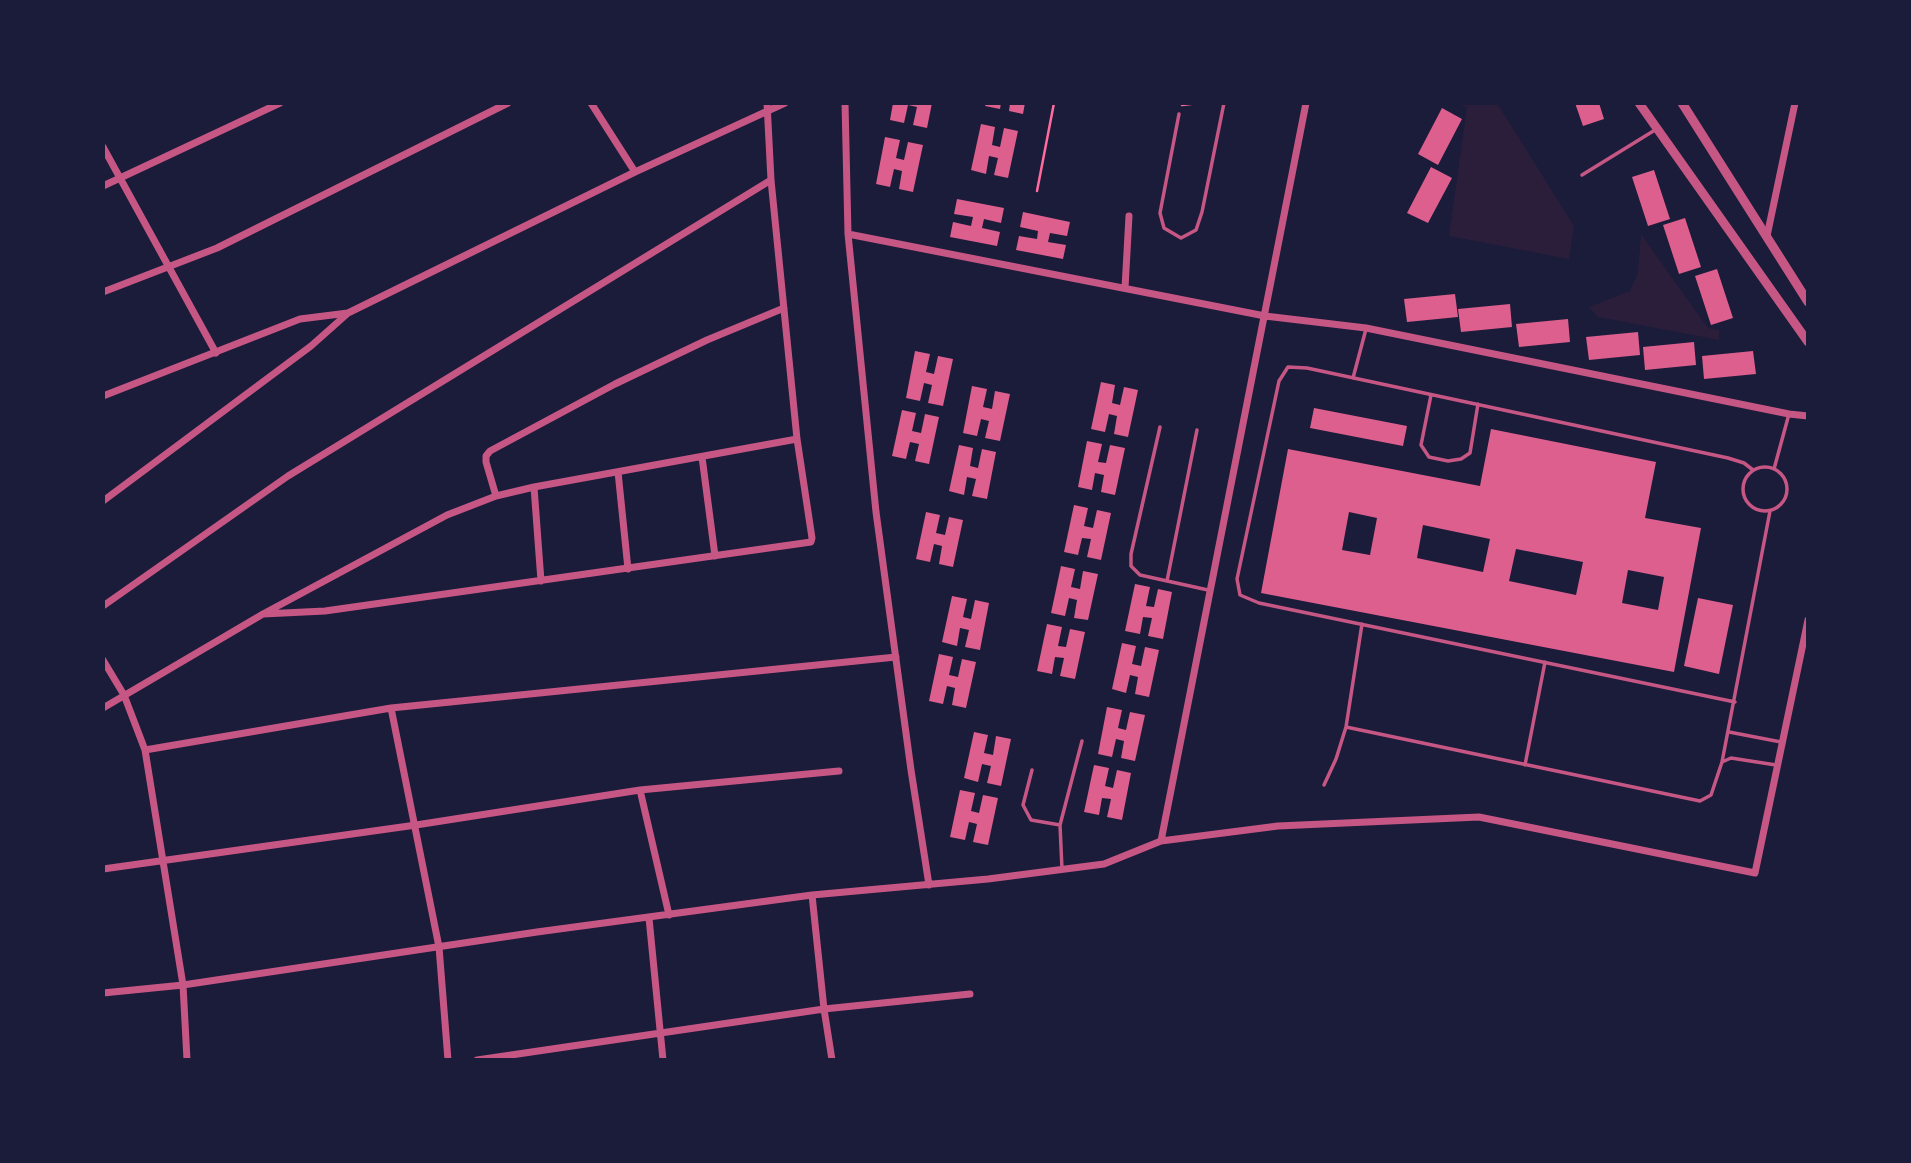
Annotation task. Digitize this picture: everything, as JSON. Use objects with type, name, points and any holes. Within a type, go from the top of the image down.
[{"type":"street","points":[[103,186],[280,103]]},
{"type":"street","points":[[103,292],[218,248],[508,103]]},
{"type":"street","points":[[591,103],[635,172]]},
{"type":"street","points":[[103,501],[311,346],[348,313],[767,107],[785,103]]},
{"type":"street","points":[[845,103],[848,234],[875,498],[929,885]]},
{"type":"street","points":[[1161,841],[1306,103]]},
{"type":"street","points":[[1639,103],[1808,342]]},
{"type":"street","points":[[1682,103],[1808,302]]},
{"type":"street","points":[[1690,117],[1693,103]]},
{"type":"street","points":[[1767,236],[1795,103]]},
{"type":"street","points":[[263,614],[325,611],[811,542],[797,439],[771,180],[767,107]]},
{"type":"street","points":[[103,147],[216,353]]},
{"type":"street","points":[[103,606],[288,476],[771,180]]},
{"type":"street","points":[[1125,288],[1129,216]]},
{"type":"street","points":[[848,234],[1265,316],[1366,328],[1808,416]]},
{"type":"street","points":[[496,496],[486,465],[486,456],[490,451],[615,384],[707,340],[784,308]]},
{"type":"street","points":[[103,396],[300,319],[348,313]]},
{"type":"street","points":[[103,708],[263,614],[447,515],[496,496],[797,439]]},
{"type":"street","points":[[702,457],[715,556]]},
{"type":"street","points":[[618,472],[628,569]]},
{"type":"street","points":[[534,487],[541,582]]},
{"type":"street","points":[[103,993],[183,985],[537,932],[812,895],[988,879],[1104,864],[1161,841],[1278,826],[1479,817],[1755,873],[1808,620]]},
{"type":"street","points":[[145,750],[391,708],[896,656]]},
{"type":"street","points":[[103,660],[124,695],[145,750],[183,985],[187,1060]]},
{"type":"street","points":[[391,708],[439,947],[448,1060]]},
{"type":"street","points":[[103,869],[640,790],[839,771]]},
{"type":"street","points":[[640,790],[669,915]]},
{"type":"street","points":[[812,895],[832,1060]]},
{"type":"street","points":[[649,918],[663,1060]]},
{"type":"street","points":[[477,1060],[824,1009],[970,994]]},
{"type":"lane","points":[[1179,114],[1160,213],[1164,228],[1181,238],[1196,230],[1224,103]]},
{"type":"lane","points":[[1582,174],[1656,129]]},
{"type":"lane","points":[[1353,378],[1366,328]]},
{"type":"lane","points":[[1735,702],[1259,603],[1240,595],[1237,579],[1279,381],[1288,367],[1307,368],[1728,458],[1744,463],[1753,470]]},
{"type":"lane","points":[[1431,394],[1421,444],[1429,457],[1448,461],[1461,459],[1470,453],[1478,404]]},
{"type":"lane","points":[[1774,469],[1789,414]]},
{"type":"lane","points":[[1160,427],[1131,554],[1131,566],[1140,575],[1210,590]]},
{"type":"lane","points":[[1167,581],[1197,430]]},
{"type":"lane","points":[[1760,467],[1774,469],[1785,478],[1788,492],[1782,505],[1770,512],[1755,509],[1744,498],[1744,482],[1753,470],[1760,467]]},
{"type":"lane","points":[[1346,727],[1700,802],[1711,795],[1722,762],[1770,512]]},
{"type":"lane","points":[[1324,785],[1346,727],[1362,624]]},
{"type":"lane","points":[[1525,765],[1545,662]]},
{"type":"lane","points":[[1729,732],[1783,742]]},
{"type":"lane","points":[[1062,869],[1060,825],[1082,741]]},
{"type":"lane","points":[[1722,762],[1731,758],[1778,766]]},
{"type":"lane","points":[[1032,770],[1023,804],[1031,820],[1060,825]]},
{"type":"path","points":[[1037,191],[1054,103]]},
{"type":"path","points":[[1179,114],[1181,105],[1199,103]]},
{"type":"shaded area","points":[[1452,103],[1497,103],[1574,226],[1569,259],[1449,236],[1467,107]]},
{"type":"shaded area","points":[[1641,234],[1708,328],[1719,330],[1719,340],[1598,317],[1589,307],[1630,291],[1638,273]]},
{"type":"building","points":[[893,103],[932,103],[927,128],[913,125],[917,107],[908,105],[904,123],[890,120]]},
{"type":"building","points":[[986,103],[1001,103],[1000,109],[985,106]]},
{"type":"building","points":[[1010,103],[1025,103],[1023,114],[1009,111]]},
{"type":"building","points":[[1575,103],[1599,103],[1604,119],[1583,126]]},
{"type":"building","points":[[1442,108],[1462,119],[1438,165],[1418,154]]},
{"type":"building","points":[[981,124],[995,127],[992,145],[1000,147],[1004,128],[1018,131],[1008,178],[994,175],[998,158],[989,156],[986,174],[971,170]]},
{"type":"building","points":[[885,137],[900,140],[896,158],[904,160],[908,142],[923,145],[913,192],[899,189],[902,171],[894,169],[890,187],[876,184]]},
{"type":"building","points":[[1431,167],[1452,178],[1428,223],[1407,213]]},
{"type":"building","points":[[1654,170],[1670,219],[1648,226],[1632,177]]},
{"type":"building","points":[[957,199],[1004,208],[1001,223],[984,219],[982,228],[1000,232],[997,246],[950,237],[953,222],[971,226],[973,217],[954,214]]},
{"type":"building","points":[[1023,212],[1070,222],[1067,236],[1050,233],[1048,242],[1066,245],[1063,259],[1016,250],[1019,236],[1037,239],[1038,231],[1020,227]]},
{"type":"building","points":[[1685,218],[1701,267],[1679,274],[1663,225]]},
{"type":"building","points":[[1717,269],[1733,318],[1711,325],[1695,276]]},
{"type":"building","points":[[1455,294],[1458,317],[1407,322],[1404,299]]},
{"type":"building","points":[[1510,304],[1512,327],[1461,332],[1458,309]]},
{"type":"building","points":[[1568,319],[1570,342],[1519,347],[1516,324]]},
{"type":"building","points":[[1638,332],[1640,355],[1589,360],[1586,337]]},
{"type":"building","points":[[1694,342],[1696,365],[1645,370],[1643,347]]},
{"type":"building","points":[[915,351],[930,354],[926,372],[934,374],[938,356],[953,359],[943,406],[928,403],[932,385],[924,383],[920,401],[906,398]]},
{"type":"building","points":[[1753,351],[1756,374],[1704,379],[1702,356]]},
{"type":"building","points":[[1101,382],[1115,385],[1112,403],[1120,405],[1124,387],[1138,390],[1128,437],[1114,434],[1117,416],[1109,414],[1105,432],[1091,429]]},
{"type":"building","points":[[972,386],[987,389],[983,407],[992,409],[995,391],[1010,394],[1000,441],[985,438],[989,421],[981,419],[977,436],[963,433]]},
{"type":"building","points":[[1314,408],[1407,426],[1403,446],[1310,428]]},
{"type":"building","points":[[902,410],[916,413],[912,431],[921,433],[925,414],[939,417],[929,464],[915,461],[919,444],[910,442],[906,459],[892,456]]},
{"type":"building","points":[[1491,429],[1656,462],[1645,518],[1701,528],[1674,672],[1261,593],[1288,449],[1480,486]],"holes":[[[1349,512],[1377,518],[1370,555],[1342,550]],[[1423,525],[1490,539],[1483,572],[1417,558]],[[1516,549],[1583,562],[1576,595],[1509,581]],[[1628,570],[1664,577],[1658,610],[1622,603]]]},
{"type":"building","points":[[1087,441],[1102,444],[1098,462],[1106,463],[1110,445],[1125,448],[1115,495],[1101,492],[1104,475],[1095,473],[1092,490],[1078,487]]},
{"type":"building","points":[[959,445],[973,448],[970,466],[978,468],[982,449],[996,452],[987,499],[972,496],[976,479],[967,477],[964,495],[949,491]]},
{"type":"building","points":[[1074,505],[1088,508],[1084,526],[1093,528],[1097,510],[1111,513],[1101,560],[1087,557],[1091,539],[1082,538],[1078,555],[1064,552]]},
{"type":"building","points":[[926,512],[940,515],[936,533],[945,535],[949,517],[963,520],[953,567],[939,564],[942,546],[934,544],[930,562],[916,559]]},
{"type":"building","points":[[1061,566],[1075,569],[1071,587],[1080,589],[1083,571],[1098,574],[1088,620],[1074,618],[1077,600],[1069,598],[1065,616],[1051,613]]},
{"type":"building","points":[[1135,584],[1150,587],[1146,606],[1154,607],[1158,589],[1172,592],[1163,639],[1148,636],[1152,618],[1143,617],[1140,634],[1125,631]]},
{"type":"building","points":[[952,596],[967,599],[963,617],[971,619],[975,600],[989,603],[980,650],[965,647],[969,630],[960,628],[957,646],[942,642]]},
{"type":"building","points":[[1698,598],[1733,605],[1719,674],[1684,666]]},
{"type":"building","points":[[1047,624],[1062,627],[1058,646],[1066,647],[1070,629],[1085,632],[1075,679],[1060,676],[1064,658],[1055,657],[1052,674],[1037,671]]},
{"type":"building","points":[[1122,643],[1136,646],[1132,664],[1141,666],[1145,647],[1159,650],[1149,697],[1135,694],[1138,677],[1130,675],[1126,693],[1112,689]]},
{"type":"building","points":[[939,654],[953,657],[949,675],[958,677],[962,659],[976,662],[966,708],[952,705],[955,688],[947,686],[943,704],[929,701]]},
{"type":"building","points":[[1107,707],[1122,710],[1118,728],[1126,730],[1130,712],[1145,715],[1135,761],[1121,758],[1124,741],[1116,739],[1112,757],[1098,754]]},
{"type":"building","points":[[974,732],[988,735],[984,753],[993,755],[996,736],[1011,739],[1001,786],[987,783],[991,766],[982,764],[978,782],[964,778]]},
{"type":"building","points":[[1094,765],[1109,768],[1105,786],[1113,788],[1117,770],[1131,773],[1122,820],[1107,817],[1111,799],[1102,798],[1099,815],[1084,812]]},
{"type":"building","points":[[960,790],[975,793],[971,811],[979,813],[983,795],[998,798],[988,845],[973,842],[977,824],[969,822],[965,840],[950,837]]}]
